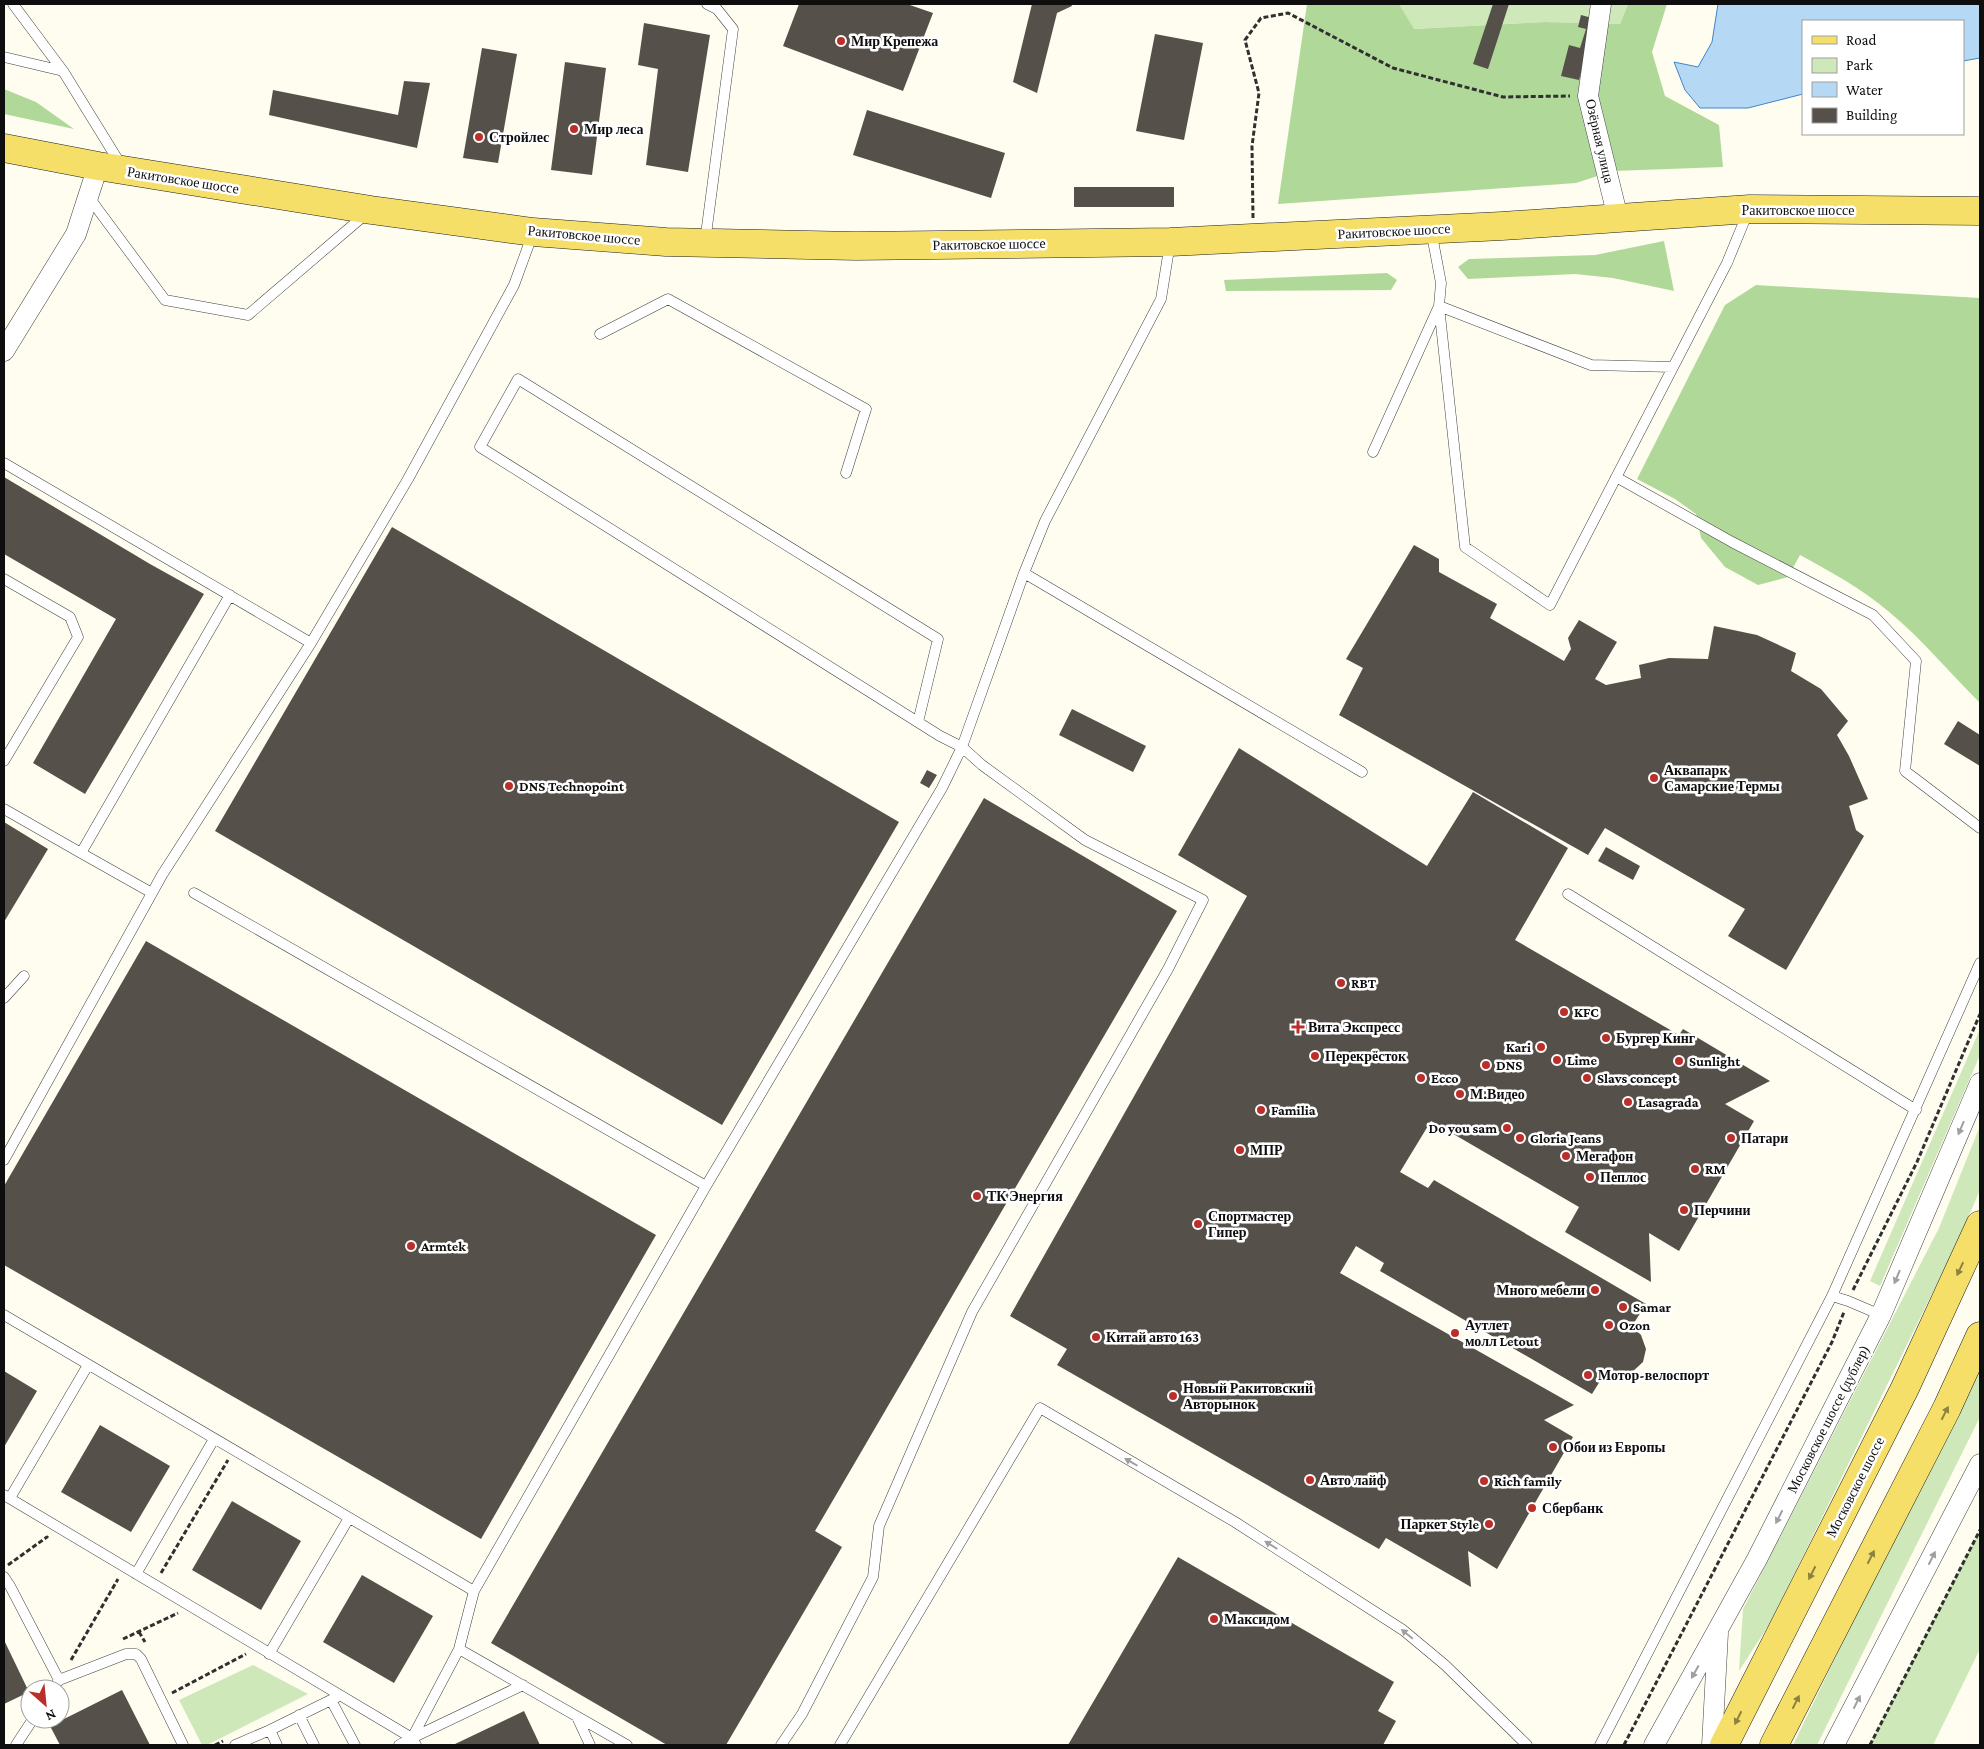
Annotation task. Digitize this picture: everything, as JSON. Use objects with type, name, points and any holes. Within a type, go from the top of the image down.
[{"type":"main road","name":"Ракитовское шоссе","points":[[4,148],[111,168],[371,210],[534,232],[666,242],[856,246],[1170,242],[1502,226],[1750,209],[1980,211]]},
{"type":"main road","name":"Московское шоссе","points":[[1724,1745],[1904,1388],[1980,1225]]},
{"type":"main road","points":[[1774,1745],[1947,1408],[1980,1336]]},
{"type":"street","name":"Озёрная улица","points":[[1601,4],[1588,96],[1618,218]]},
{"type":"street","points":[[4,351],[76,234],[88,195],[111,168]]},
{"type":"street","name":"Московское шоссе (дублер)","points":[[1654,1745],[1757,1559],[1881,1315],[1980,1083]]},
{"type":"street","points":[[1834,1745],[1980,1464]]},
{"type":"street","points":[[1712,1745],[1718,1629]]},
{"type":"lane","points":[[12,4],[63,71],[111,168]]},
{"type":"lane","points":[[705,243],[732,29],[716,8],[707,4]]},
{"type":"lane","points":[[4,56],[63,71]]},
{"type":"lane","points":[[88,195],[165,300],[248,315],[371,210]]},
{"type":"lane","points":[[1430,228],[1441,283],[1439,306],[1465,547],[1550,605],[1673,367],[1726,262],[1750,209]]},
{"type":"lane","points":[[4,1160],[152,893],[311,643],[408,479],[514,286],[534,232]]},
{"type":"lane","points":[[414,1742],[459,1649],[474,1591],[706,1186],[942,788],[962,747],[1024,573],[1045,521],[1161,299],[1170,242]]},
{"type":"lane","points":[[600,334],[668,299],[866,409],[846,473]]},
{"type":"lane","points":[[1439,306],[1590,365],[1673,367]]},
{"type":"lane","points":[[1373,452],[1439,306]]},
{"type":"lane","points":[[781,1745],[802,1714],[873,1576],[879,1526],[972,1312],[1168,969],[1203,900],[1085,840],[982,765],[962,747],[940,736],[480,447],[518,379],[938,639],[918,722]]},
{"type":"lane","points":[[4,463],[311,643]]},
{"type":"lane","points":[[1616,477],[1732,542],[1873,615],[1916,661],[1905,771],[1980,828]]},
{"type":"lane","points":[[1024,573],[1362,772]]},
{"type":"lane","points":[[4,579],[70,617],[78,636],[4,761]]},
{"type":"lane","points":[[81,853],[230,595]]},
{"type":"lane","points":[[4,809],[152,893]]},
{"type":"lane","points":[[194,893],[706,1186]]},
{"type":"lane","points":[[1568,894],[1916,1110]]},
{"type":"lane","points":[[1600,1745],[1832,1296],[1980,964]]},
{"type":"lane","points":[[4,998],[24,976]]},
{"type":"lane","points":[[1832,1296],[1881,1315]]},
{"type":"lane","points":[[4,1315],[474,1591]]},
{"type":"lane","points":[[88,1365],[7,1496],[269,1654],[335,1698],[414,1742]]},
{"type":"lane","points":[[840,1745],[1040,1408],[1235,1522],[1403,1630],[1444,1665],[1527,1745]]},
{"type":"lane","points":[[136,1574],[214,1439]]},
{"type":"lane","points":[[269,1654],[349,1518]]},
{"type":"lane","points":[[4,1577],[53,1679]]},
{"type":"lane","points":[[459,1649],[628,1745]]},
{"type":"lane","points":[[70,1679],[126,1654],[136,1654],[141,1659],[183,1745]]},
{"type":"lane","points":[[399,1745],[414,1742],[523,1685]]},
{"type":"lane","points":[[235,1745],[335,1698]]},
{"type":"lane","points":[[335,1698],[355,1745]]},
{"type":"lane","points":[[299,1715],[314,1745]]},
{"type":"lane","points":[[577,1717],[590,1745]]},
{"type":"lane","points":[[16,1745],[26,1729]]},
{"type":"lane","points":[[270,1730],[277,1745]]},
{"type":"path","points":[[1254,238],[1252,146],[1259,93],[1245,40],[1261,18],[1288,13],[1393,68],[1503,97],[1588,96]]},
{"type":"path","points":[[1624,1745],[1832,1342],[1848,1301],[1917,1162],[1980,1014]]},
{"type":"path","points":[[154,1585],[233,1451]]},
{"type":"path","points":[[1870,1745],[1980,1530]]},
{"type":"path","points":[[12,1562],[17,1570]]},
{"type":"path","points":[[75,1662],[67,1666],[118,1578]]},
{"type":"path","points":[[115,1643],[179,1613]]},
{"type":"path","points":[[170,1694],[249,1653]]},
{"type":"green space","points":[[1307,4],[1399,4],[1414,29],[1545,22],[1620,24],[1628,4],[1667,4],[1652,52],[1665,96],[1719,125],[1723,167],[1613,171],[1576,183],[1278,204]]},
{"type":"green space","points":[[1399,4],[1628,4],[1620,24],[1545,22],[1413,29]]},
{"type":"green space","points":[[4,89],[36,102],[74,129],[4,114]]},
{"type":"green space","points":[[1664,241],[1674,291],[1613,278],[1575,274],[1468,279],[1458,267],[1469,259],[1595,255]]},
{"type":"green space","points":[[1387,273],[1397,280],[1391,290],[1226,291],[1224,280]]},
{"type":"green space","points":[[1756,285],[1980,298],[1980,703],[1912,633],[1878,603],[1856,588],[1800,555],[1788,577],[1758,585],[1725,567],[1701,538],[1696,514],[1675,499],[1637,479],[1725,305]]},
{"type":"green space","points":[[1980,1029],[1980,1055],[1880,1286],[1870,1281]]},
{"type":"green space","points":[[1980,1126],[1980,1190],[1956,1245],[1770,1623],[1739,1671],[1743,1609],[1939,1228]]},
{"type":"green space","points":[[1980,1360],[1980,1417],[1817,1745],[1793,1745]]},
{"type":"green space","points":[[1980,1530],[1980,1649],[1933,1745],[1870,1745]]},
{"type":"green space","points":[[253,1665],[308,1694],[207,1745],[202,1745],[179,1700]]},
{"type":"water","points":[[1718,4],[1980,4],[1980,58],[1964,61],[1964,20],[1802,20],[1802,94],[1748,108],[1700,108],[1685,90],[1674,62],[1698,67],[1712,42]]},
{"type":"building","points":[[799,4],[907,4],[933,13],[903,91],[783,46]]},
{"type":"building","points":[[1032,4],[1071,4],[1072,6],[1057,13],[1037,93],[1013,82]]},
{"type":"building","points":[[1493,4],[1509,4],[1488,69],[1473,64]]},
{"type":"building","points":[[1581,15],[1596,19],[1579,80],[1561,76],[1569,45],[1580,48],[1586,29],[1578,27]]},
{"type":"building","points":[[644,23],[710,35],[688,172],[646,165],[658,69],[638,65]]},
{"type":"building","points":[[1155,34],[1203,43],[1184,140],[1136,131]]},
{"type":"building","points":[[482,48],[517,54],[498,163],[463,158]]},
{"type":"building","points":[[565,62],[606,68],[592,175],[551,170]]},
{"type":"building","points":[[404,81],[430,83],[417,148],[269,115],[273,90],[398,115]]},
{"type":"building","points":[[867,110],[1005,153],[991,198],[853,155]]},
{"type":"building","points":[[1074,187],[1174,187],[1174,207],[1074,207]]},
{"type":"building","points":[[4,477],[204,594],[85,794],[33,763],[116,619],[4,554]]},
{"type":"building","points":[[392,527],[899,822],[722,1125],[215,831]]},
{"type":"building","name":"Аквапарк Самарские Термы","points":[[1414,545],[1439,559],[1439,572],[1497,604],[1490,618],[1564,661],[1571,649],[1568,638],[1579,620],[1617,642],[1595,679],[1606,685],[1641,678],[1639,665],[1669,658],[1708,659],[1714,626],[1757,635],[1796,653],[1791,671],[1821,689],[1848,721],[1837,735],[1849,756],[1868,799],[1849,806],[1856,830],[1864,836],[1786,970],[1728,936],[1745,909],[1605,828],[1588,855],[1339,715],[1363,668],[1346,659]]},
{"type":"building","points":[[1072,709],[1146,746],[1133,772],[1059,735]]},
{"type":"building","points":[[1958,721],[1980,735],[1980,766],[1944,744]]},
{"type":"building","points":[[1239,748],[1427,866],[1473,792],[1568,848],[1515,940],[1679,1035],[1683,1029],[1770,1081],[1725,1104],[1754,1121],[1679,1251],[1649,1233],[1651,1282],[1565,1232],[1579,1207],[1431,1121],[1400,1172],[1428,1188],[1434,1180],[1646,1304],[1632,1326],[1641,1335],[1646,1349],[1643,1362],[1631,1373],[1617,1376],[1605,1373],[1592,1394],[1380,1271],[1384,1263],[1356,1246],[1340,1273],[1574,1405],[1544,1420],[1573,1437],[1497,1569],[1468,1551],[1471,1587],[1386,1538],[1379,1549],[1057,1365],[1067,1349],[1010,1316],[1247,896],[1178,855]]},
{"type":"building","points":[[927,770],[937,775],[929,788],[920,783]]},
{"type":"building","points":[[984,798],[1177,911],[815,1531],[842,1547],[726,1745],[667,1745],[491,1643]]},
{"type":"building","points":[[4,822],[48,849],[4,922]]},
{"type":"building","points":[[1606,847],[1640,866],[1633,880],[1598,861]]},
{"type":"building","points":[[146,941],[656,1235],[481,1539],[4,1265],[4,1186]]},
{"type":"building","points":[[4,1371],[37,1391],[4,1447]]},
{"type":"building","points":[[100,1425],[170,1466],[131,1532],[61,1492]]},
{"type":"building","points":[[232,1501],[301,1541],[261,1610],[192,1570]]},
{"type":"building","name":"Максидом","points":[[1178,1557],[1394,1682],[1378,1711],[1396,1721],[1383,1745],[1068,1745]]},
{"type":"building","points":[[362,1575],[433,1616],[394,1683],[323,1642]]},
{"type":"building","points":[[4,1640],[23,1679],[20,1679],[20,1696],[4,1704]]},
{"type":"building","points":[[122,1690],[150,1745],[60,1745],[52,1729],[70,1729],[70,1716]]},
{"type":"building","points":[[524,1711],[540,1745],[453,1745]]},
{"type":"place","name":"Мир Крепежа","points":[[841,41]]},
{"type":"place","name":"Мир леса","points":[[574,129]]},
{"type":"place","name":"Стройлес","points":[[479,137]]},
{"type":"place","name":"Аквапарк Самарские Термы","points":[[1654,778]]},
{"type":"place","name":"DNS Technopoint","points":[[509,786]]},
{"type":"place","name":"RBT","points":[[1341,983]]},
{"type":"place","name":"KFC","points":[[1564,1012]]},
{"type":"place","name":"Вита Экспресс","points":[[1298,1027]]},
{"type":"place","name":"Бургер Кинг","points":[[1606,1038]]},
{"type":"place","name":"Kari","points":[[1541,1047]]},
{"type":"place","name":"Перекрёсток","points":[[1315,1056]]},
{"type":"place","name":"Lime","points":[[1557,1060]]},
{"type":"place","name":"Sunlight","points":[[1679,1061]]},
{"type":"place","name":"DNS","points":[[1486,1065]]},
{"type":"place","name":"Ecco","points":[[1421,1078]]},
{"type":"place","name":"Slavs concept","points":[[1587,1078]]},
{"type":"place","name":"М.Видео","points":[[1460,1094]]},
{"type":"place","name":"Lasagrada","points":[[1628,1102]]},
{"type":"place","name":"Familia","points":[[1261,1110]]},
{"type":"place","name":"Do you sam","points":[[1507,1128]]},
{"type":"place","name":"Gloria Jeans","points":[[1520,1138]]},
{"type":"place","name":"Патари","points":[[1731,1138]]},
{"type":"place","name":"МПР","points":[[1240,1150]]},
{"type":"place","name":"Мегафон","points":[[1566,1156]]},
{"type":"place","name":"RM","points":[[1695,1169]]},
{"type":"place","name":"Пеплос","points":[[1590,1177]]},
{"type":"place","name":"ТК Энергия","points":[[977,1196]]},
{"type":"place","name":"Перчини","points":[[1684,1210]]},
{"type":"place","name":"Спортмастер Гипер","points":[[1198,1224]]},
{"type":"place","name":"Armtek","points":[[411,1246]]},
{"type":"place","name":"Много мебели","points":[[1595,1290]]},
{"type":"place","name":"Samar","points":[[1623,1307]]},
{"type":"place","name":"Ozon","points":[[1609,1325]]},
{"type":"place","name":"Аутлет молл Letout","points":[[1455,1333]]},
{"type":"place","name":"Китай авто 163","points":[[1096,1337]]},
{"type":"place","name":"Мотор-велоспорт","points":[[1588,1375]]},
{"type":"place","name":"Новый Ракитовский Авторынок","points":[[1173,1396]]},
{"type":"place","name":"Обои из Европы","points":[[1553,1447]]},
{"type":"place","name":"Авто лайф","points":[[1310,1480]]},
{"type":"place","name":"Rich family","points":[[1484,1481]]},
{"type":"place","name":"Сбербанк","points":[[1532,1508]]},
{"type":"place","name":"Паркет Style","points":[[1489,1524]]},
{"type":"place","name":"Максидом","points":[[1214,1619]]}]
